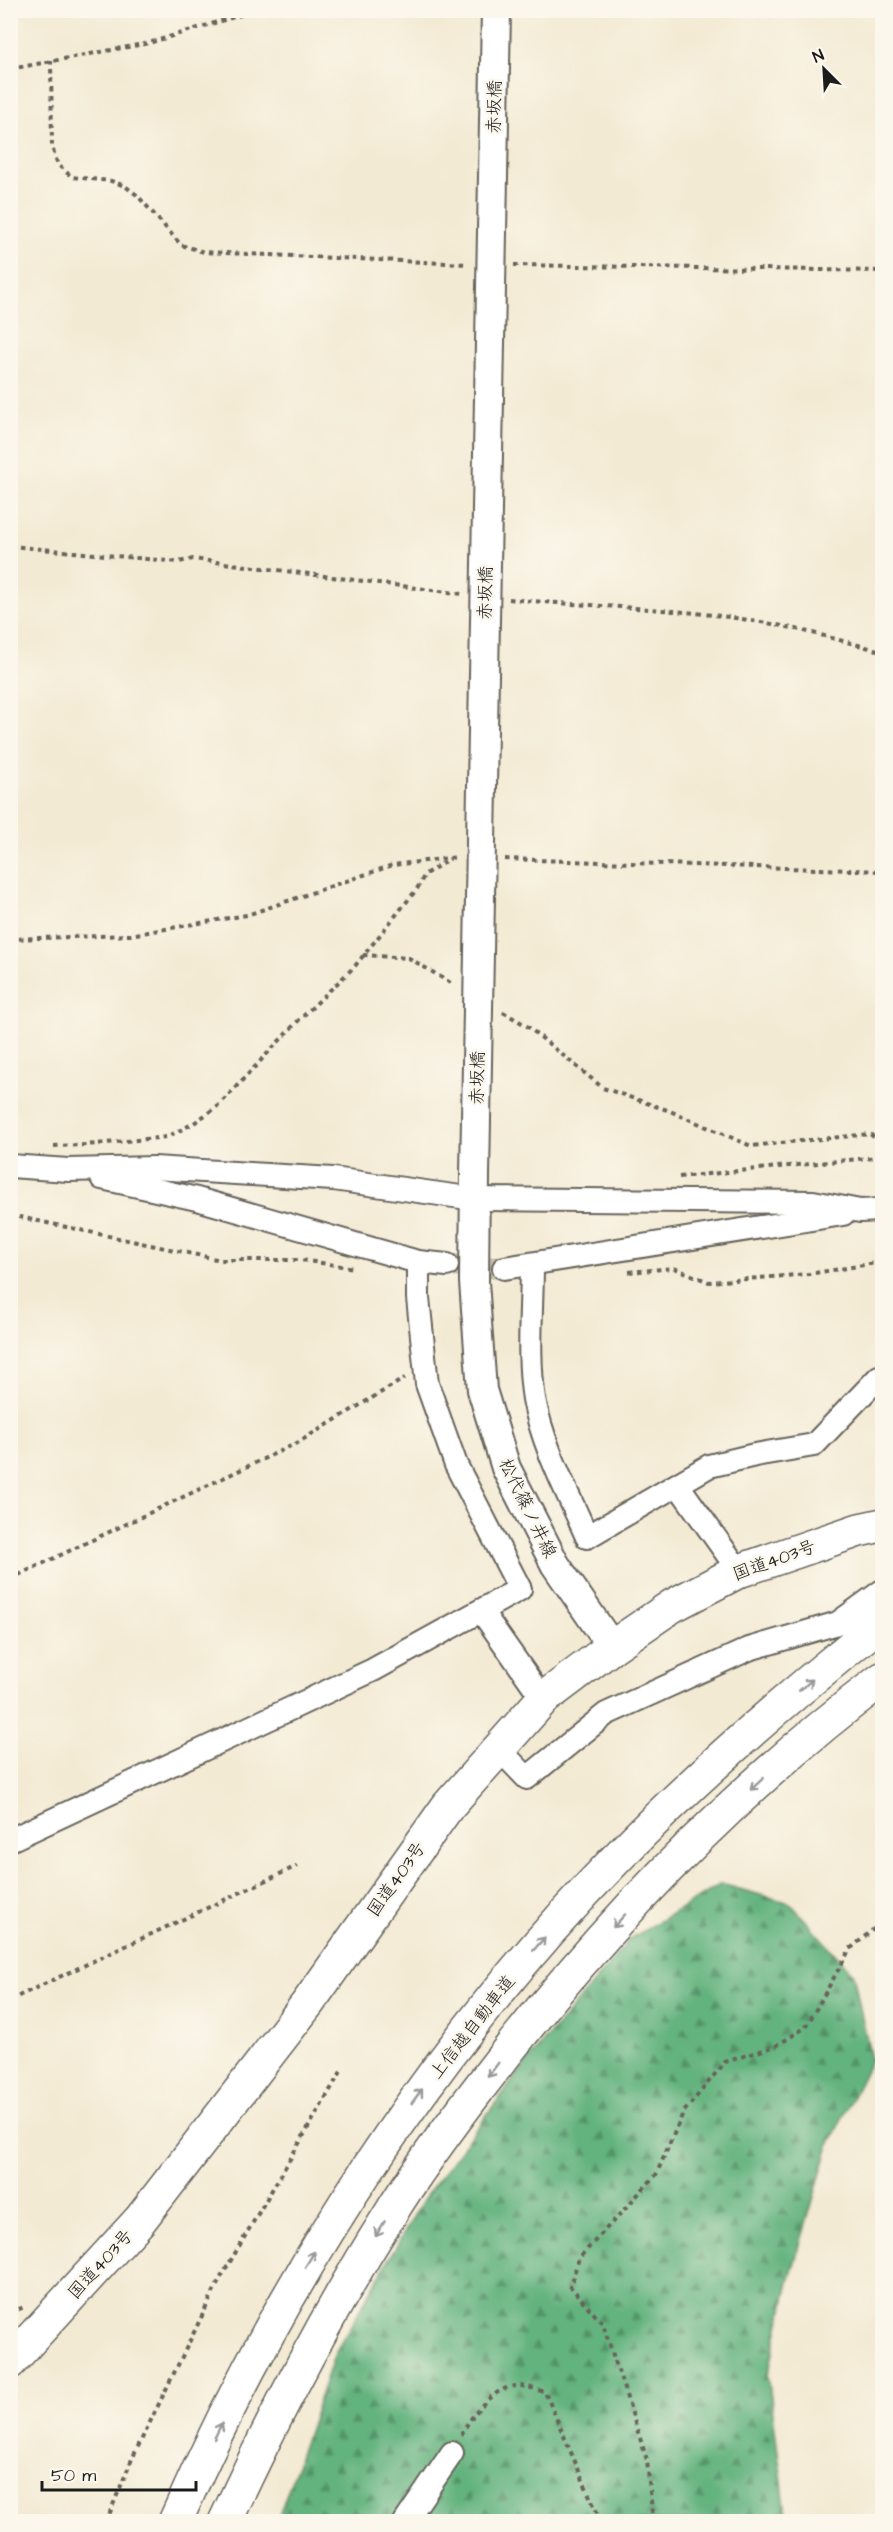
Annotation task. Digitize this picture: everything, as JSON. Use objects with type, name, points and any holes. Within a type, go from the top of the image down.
[{"type":"highway","name":"国道403号","points":[[10,2362],[140,2220],[308,2003],[448,1806],[543,1699],[612,1647],[672,1606],[739,1571],[859,1530],[882,1526]]},
{"type":"highway","name":"上信越自動車道","points":[[175,2522],[234,2398],[291,2290],[352,2191],[407,2110],[474,2021],[547,1935],[617,1858],[761,1722],[882,1623]]},
{"type":"highway","points":[[225,2522],[278,2408],[334,2305],[390,2214],[446,2132],[513,2044],[589,1954],[653,1884],[715,1823],[801,1745],[882,1679]]},
{"type":"main road","name":"赤坂橋","points":[[475,1187],[496,10]]},
{"type":"main road","name":"松代篠ノ井線","points":[[475,1187],[474,1282],[482,1390],[502,1456],[555,1564],[612,1647]]},
{"type":"street","points":[[10,1166],[68,1170],[154,1168],[475,1187],[813,1202],[860,1211]]},
{"type":"street","points":[[68,1170],[197,1199],[418,1262],[447,1265]]},
{"type":"street","points":[[504,1268],[860,1211],[882,1210]]},
{"type":"street","points":[[10,1840],[373,1670],[482,1612],[520,1589],[456,1465],[428,1384],[418,1298],[418,1262]]},
{"type":"street","points":[[532,1264],[531,1351],[534,1399],[548,1446],[587,1537],[709,1466],[814,1445],[879,1377],[882,1377]]},
{"type":"street","points":[[678,1485],[739,1571]]},
{"type":"street","points":[[499,1749],[528,1778],[606,1714],[749,1649],[838,1623],[882,1591]]},
{"type":"street","points":[[482,1612],[543,1699]]},
{"type":"street","points":[[405,2522],[452,2453]]},
{"type":"path","points":[[10,69],[149,43],[257,10]]},
{"type":"path","points":[[51,60],[52,147],[58,165],[72,177],[111,181],[124,186],[137,195],[181,245],[204,252],[472,264]]},
{"type":"path","points":[[507,265],[882,272]]},
{"type":"path","points":[[10,546],[179,562],[193,559],[470,595]]},
{"type":"path","points":[[504,598],[584,607],[671,610],[756,621],[882,651]]},
{"type":"path","points":[[43,1146],[86,1145],[166,1137],[194,1123],[219,1105],[363,956],[417,889],[425,874],[453,857]]},
{"type":"path","points":[[10,939],[130,935],[247,915],[393,865],[465,857]]},
{"type":"path","points":[[501,858],[882,871]]},
{"type":"path","points":[[363,956],[409,958],[458,987]]},
{"type":"path","points":[[498,1010],[527,1026],[603,1088],[670,1111],[751,1146],[870,1134],[882,1144]]},
{"type":"path","points":[[676,1178],[878,1157],[882,1153]]},
{"type":"path","points":[[10,1215],[221,1260],[301,1260],[360,1269]]},
{"type":"path","points":[[627,1272],[674,1268],[709,1282],[809,1274],[882,1262]]},
{"type":"path","points":[[10,1579],[297,1443],[426,1366]]},
{"type":"path","points":[[10,2000],[297,1866]]},
{"type":"path","points":[[654,2522],[647,2460],[603,2324],[570,2286],[579,2258],[656,2175],[683,2113],[725,2062],[776,2046],[806,2027],[850,1949],[882,1922]]},
{"type":"path","points":[[106,2522],[132,2459],[220,2279],[343,2068]]},
{"type":"path","points":[[452,2453],[470,2417],[492,2395],[516,2385],[545,2392],[602,2522]]},
{"type":"green space","points":[[721,1884],[790,1903],[853,1974],[871,2060],[829,2145],[789,2282],[768,2375],[787,2521],[277,2522],[335,2353],[423,2200],[525,2064],[630,1939]]},
{"type":"tunnel","points":[[447,1265],[504,1268]]}]
